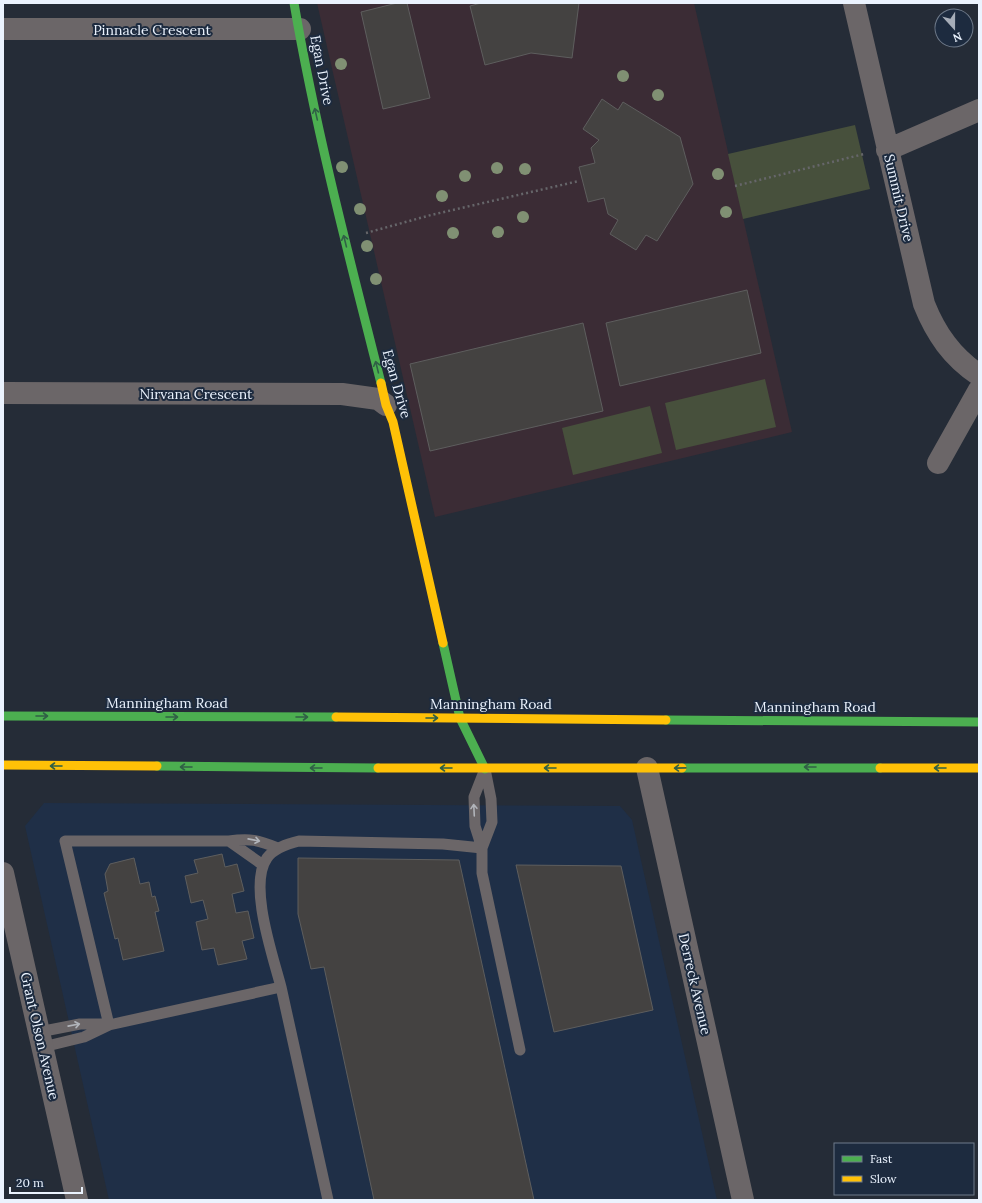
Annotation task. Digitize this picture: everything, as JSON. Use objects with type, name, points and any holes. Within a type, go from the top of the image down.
[{"type":"main road","name":"Egan Drive","points":[[294,3],[300,29],[303,56],[344,238],[386,405],[393,422],[460,718],[485,769]]},
{"type":"main road","name":"Manningham Road","points":[[3,716],[979,722]]},
{"type":"main road","points":[[3,765],[485,769],[979,768]]},
{"type":"street","name":"Summit Drive","points":[[854,3],[924,304],[931,321],[952,353],[979,375]]},
{"type":"street","name":"Pinnacle Crescent","points":[[3,29],[300,29]]},
{"type":"street","points":[[887,150],[979,110]]},
{"type":"street","points":[[938,463],[979,390]]},
{"type":"street","name":"Nirvana Crescent","points":[[3,393],[342,394],[378,399],[386,405]]},
{"type":"street","name":"Derreck Avenue","points":[[647,768],[743,1200]]},
{"type":"street","name":"Grant Olson Avenue","points":[[3,873],[77,1200]]},
{"type":"lane","points":[[482,848],[492,822],[491,799],[485,769]]},
{"type":"lane","points":[[485,769],[474,797],[475,826],[482,848],[482,873],[520,1050]]},
{"type":"lane","points":[[109,1024],[65,841],[229,841],[252,839],[278,848]]},
{"type":"lane","points":[[229,841],[263,865]]},
{"type":"lane","points":[[328,1200],[260,900],[259,887],[263,865],[267,857],[278,848],[298,841],[443,844],[482,848]]},
{"type":"lane","points":[[41,1039],[80,1024],[109,1024],[280,988]]},
{"type":"lane","points":[[41,1039],[84,1037],[109,1024]]},
{"type":"path","points":[[735,186],[865,154],[864,146]]},
{"type":"path","points":[[344,238],[579,181]]},
{"type":"shaded area","points":[[317,3],[694,3],[792,432],[435,517]]},
{"type":"shaded area","points":[[44,803],[620,806],[632,820],[717,1200],[109,1200],[25,826]]},
{"type":"green space","points":[[855,125],[870,189],[743,219],[728,154]]},
{"type":"green space","points":[[765,379],[776,427],[676,450],[665,403]]},
{"type":"green space","points":[[650,406],[662,453],[573,475],[562,428]]},
{"type":"building","points":[[397,3],[407,3],[430,98],[383,109],[361,12]]},
{"type":"building","points":[[481,3],[579,3],[572,58],[531,53],[485,65],[470,6]]},
{"type":"building","points":[[602,99],[618,110],[623,102],[680,137],[693,184],[657,241],[646,235],[636,250],[610,234],[618,220],[608,214],[604,198],[588,202],[579,167],[595,163],[591,148],[599,140],[583,129]]},
{"type":"building","points":[[747,290],[761,353],[620,386],[606,323]]},
{"type":"building","points":[[583,323],[603,411],[430,451],[410,364]]},
{"type":"building","points":[[222,854],[225,867],[237,864],[244,891],[232,894],[236,913],[248,911],[254,938],[242,941],[247,959],[218,965],[214,948],[202,950],[196,922],[208,919],[203,900],[191,903],[185,876],[198,873],[194,860]]},
{"type":"building","points":[[134,858],[140,884],[149,882],[152,897],[155,896],[159,911],[155,912],[164,951],[123,960],[118,938],[115,939],[104,893],[108,891],[105,874],[110,864]]},
{"type":"building","points":[[298,858],[459,860],[534,1200],[374,1200],[324,967],[311,969],[298,914]]},
{"type":"building","points":[[516,865],[621,866],[653,1010],[554,1032]]},
{"type":"traffic: fast","points":[[294,3],[312,99],[345,241],[381,383]]},
{"type":"traffic: fast","points":[[443,643],[460,718],[485,769]]},
{"type":"traffic: fast","points":[[3,716],[336,717]]},
{"type":"traffic: fast","points":[[666,720],[979,722]]},
{"type":"traffic: fast","points":[[157,766],[378,768]]},
{"type":"traffic: fast","points":[[682,768],[880,768]]},
{"type":"traffic: slow","points":[[381,383],[386,405],[393,422],[443,643]]},
{"type":"traffic: slow","points":[[336,717],[666,720]]},
{"type":"traffic: slow","points":[[3,765],[157,766]]},
{"type":"traffic: slow","points":[[378,768],[682,768]]},
{"type":"traffic: slow","points":[[880,768],[979,768]]}]
